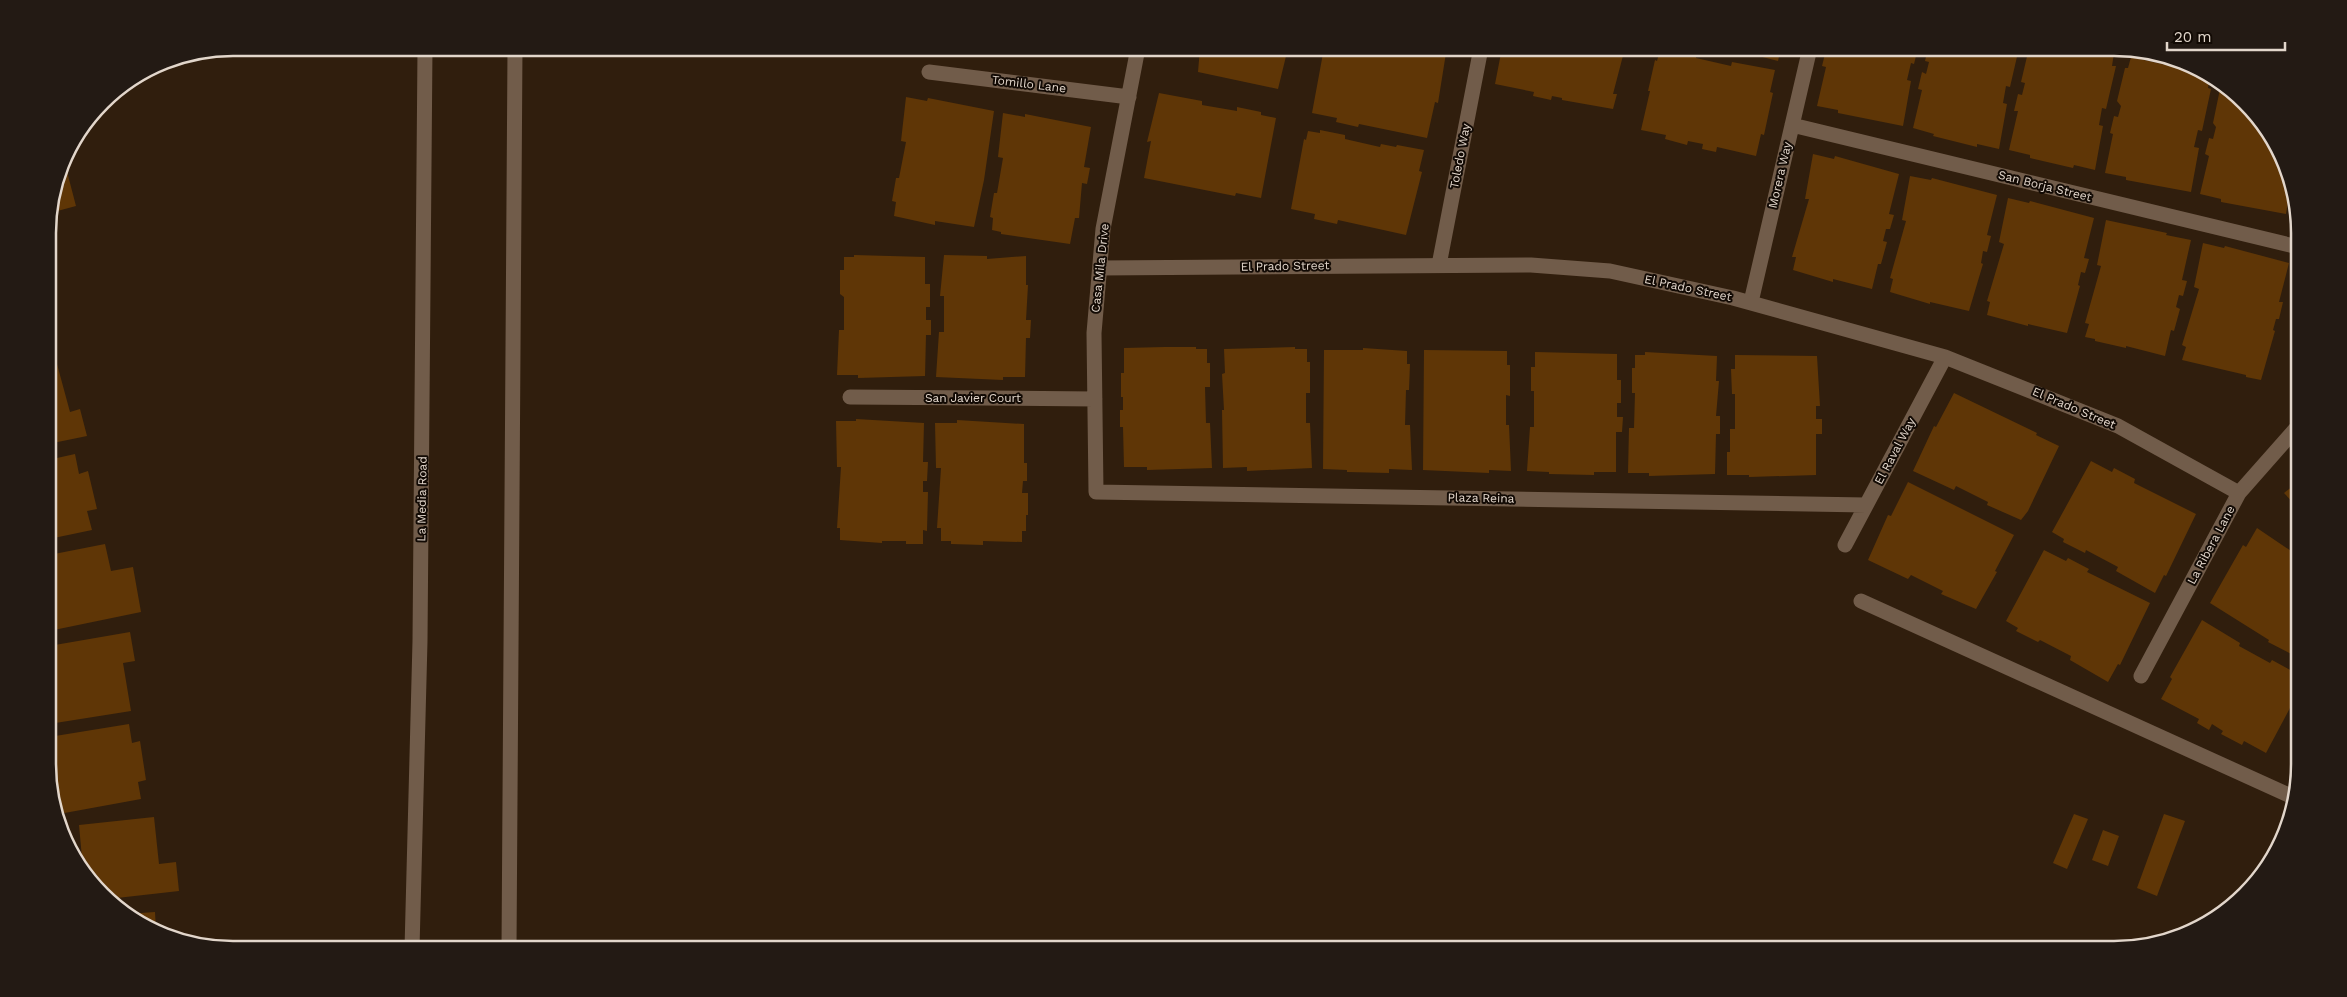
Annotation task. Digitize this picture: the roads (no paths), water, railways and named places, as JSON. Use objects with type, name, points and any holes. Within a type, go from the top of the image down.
[{"type":"street","name":"La Media Road","points":[[412,941],[420,641],[425,56]]},
{"type":"street","points":[[508,941],[515,56]]},
{"type":"street","name":"Casa Mila Drive","points":[[1096,492],[1094,333],[1103,229],[1137,56]]},
{"type":"street","name":"Toledo Way","points":[[1439,265],[1480,56]]},
{"type":"street","name":"Morera Way","points":[[1751,302],[1808,56]]},
{"type":"street","name":"Tomillo Lane","points":[[929,72],[1129,97]]},
{"type":"street","name":"San Borja Street","points":[[1792,125],[2291,245]]},
{"type":"street","name":"El Prado Street","points":[[1100,268],[1531,265],[1610,271],[1751,302],[1945,357],[2118,426],[2238,493]]},
{"type":"street","name":"El Raval Way","points":[[1845,544],[1945,357]]},
{"type":"street","name":"San Javier Court","points":[[850,397],[1095,399]]},
{"type":"street","name":"La Ribera Lane","points":[[2141,676],[2238,493],[2291,433]]},
{"type":"street","name":"Plaza Reina","points":[[1096,492],[1866,505]]},
{"type":"street","points":[[1861,601],[2288,795]]}]
